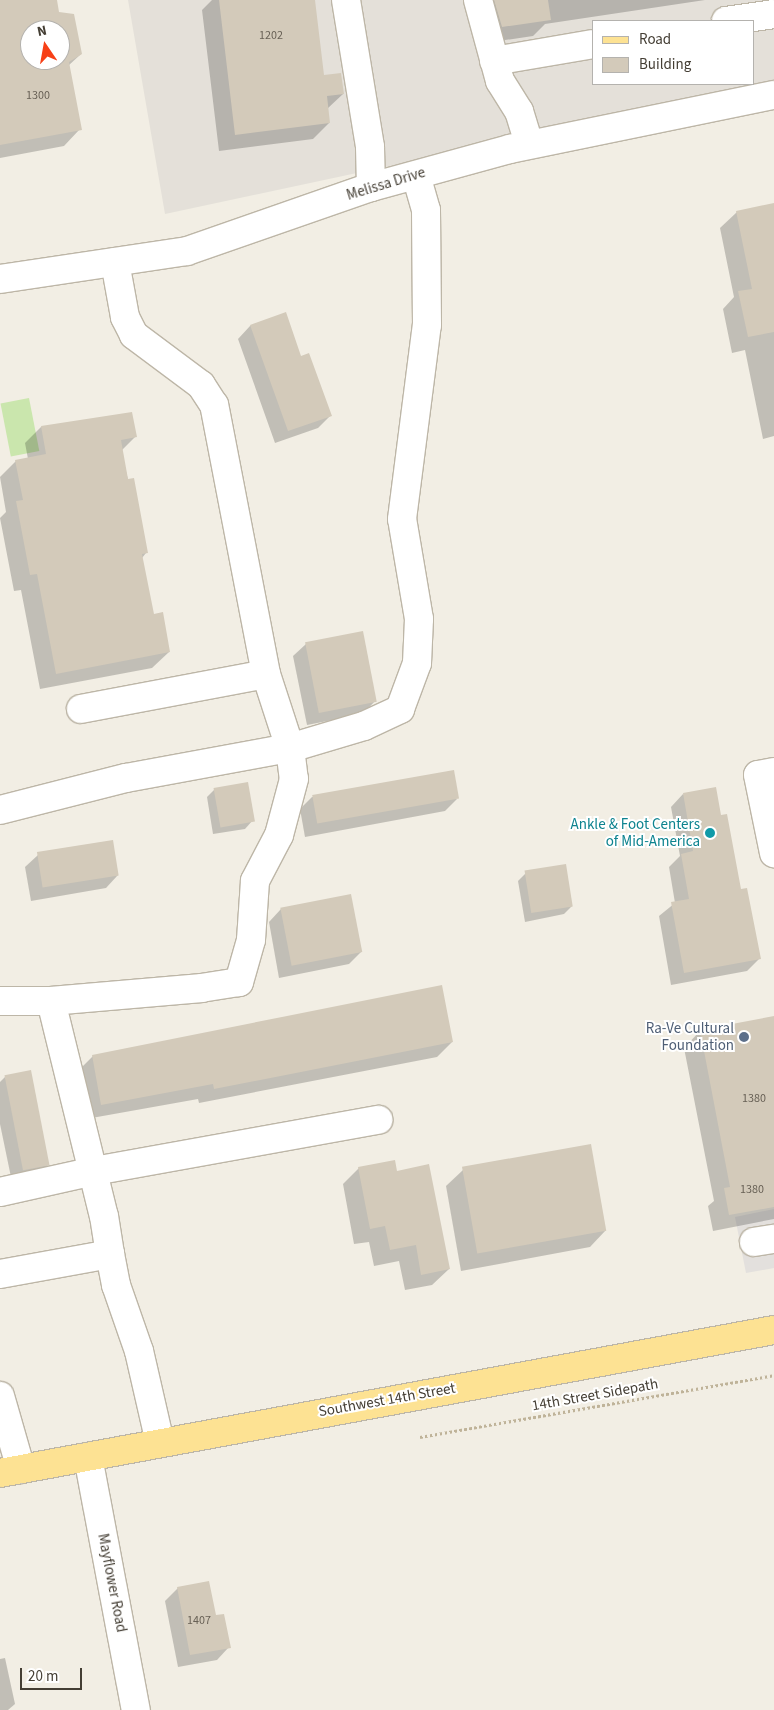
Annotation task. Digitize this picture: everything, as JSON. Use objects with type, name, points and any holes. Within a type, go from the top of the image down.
[{"type":"main road","name":"Southwest 14th Street","points":[[10,1471],[774,1330]]},
{"type":"street","points":[[346,0],[370,147],[370,187]]},
{"type":"street","points":[[478,0],[500,81],[519,111],[530,144]]},
{"type":"street","points":[[733,20],[774,14]]},
{"type":"street","points":[[494,61],[592,44]]},
{"type":"street","name":"Melissa Drive","points":[[0,279],[187,251],[370,187],[530,144],[731,94],[774,95]]},
{"type":"street","points":[[0,810],[126,778],[290,748],[364,726],[400,709],[417,664],[419,619],[402,519],[427,324],[426,210],[416,175]]},
{"type":"street","points":[[0,1000],[51,1001],[202,988],[238,982],[251,940],[255,881],[279,835],[294,779],[290,748],[266,674],[214,405],[201,386],[134,335],[125,316],[115,262]]},
{"type":"street","points":[[81,709],[266,674]]},
{"type":"street","points":[[774,772],[758,775],[774,853]]},
{"type":"street","points":[[51,1001],[94,1171],[116,1285],[139,1350],[160,1443]]},
{"type":"street","points":[[0,1192],[94,1171],[378,1120]]},
{"type":"street","points":[[0,1274],[110,1254]]},
{"type":"street","points":[[0,1396],[10,1471]]},
{"type":"street","name":"Mayflower Road","points":[[88,1456],[136,1710]]},
{"type":"path","name":"14th Street Sidepath","points":[[420,1438],[774,1375]]},
{"type":"shaded area","points":[[128,0],[774,0],[774,84],[165,214]]},
{"type":"shaded area","points":[[774,1209],[774,1268],[746,1273],[735,1217]]},
{"type":"green space","points":[[29,398],[39,451],[11,457],[1,404]]},
{"type":"building","points":[[0,0],[57,0],[59,12],[74,14],[82,54],[70,61],[70,20],[20,20],[20,70],[70,70],[70,67],[82,130],[0,145]]},
{"type":"building","points":[[219,0],[315,0],[324,75],[341,73],[344,94],[327,96],[330,123],[235,135]]},
{"type":"building","points":[[494,0],[548,0],[551,20],[502,27]]},
{"type":"building","points":[[774,203],[774,332],[748,337],[738,291],[752,289],[736,211]]},
{"type":"building","points":[[286,312],[301,356],[309,353],[332,416],[288,431],[250,325]]},
{"type":"building","points":[[132,412],[137,437],[121,440],[128,479],[134,478],[148,553],[142,554],[154,614],[163,612],[170,652],[56,674],[37,574],[30,575],[16,501],[23,500],[15,460],[46,454],[41,426]]},
{"type":"building","points":[[363,631],[377,702],[319,713],[305,642]]},
{"type":"building","points":[[454,770],[459,799],[317,824],[312,795]]},
{"type":"building","points":[[248,782],[255,821],[220,827],[214,788]]},
{"type":"building","points":[[716,787],[721,815],[727,814],[741,889],[747,888],[761,959],[684,973],[671,902],[689,899],[681,854],[693,851],[683,793]]},
{"type":"building","points":[[113,840],[119,876],[43,888],[37,852]]},
{"type":"building","points":[[566,864],[573,906],[531,913],[525,871]]},
{"type":"building","points":[[351,894],[362,952],[292,966],[280,908]]},
{"type":"building","points":[[442,985],[453,1042],[214,1089],[213,1084],[101,1105],[92,1055]]},
{"type":"building","points":[[774,1016],[774,1207],[729,1215],[724,1188],[730,1187],[700,1030]]},
{"type":"building","points":[[31,1070],[50,1165],[23,1170],[4,1075]]},
{"type":"building","points":[[591,1144],[606,1231],[477,1253],[462,1167]]},
{"type":"building","points":[[395,1160],[397,1171],[429,1164],[450,1269],[421,1275],[416,1245],[390,1250],[385,1226],[370,1229],[358,1167]]},
{"type":"building","points":[[209,1581],[216,1615],[224,1614],[231,1648],[190,1655],[177,1587]]},
{"type":"place","name":"Ankle & Foot Centers of Mid-America","points":[[710,833]]},
{"type":"place","name":"Ra-Ve Cultural Foundation","points":[[744,1037]]}]
